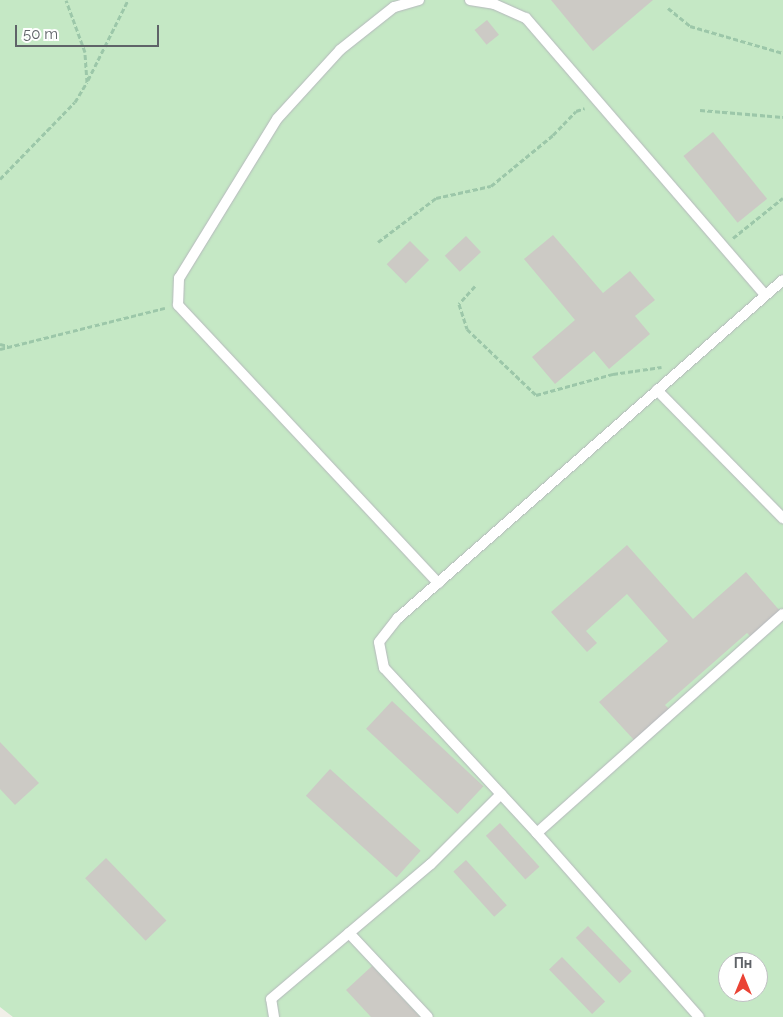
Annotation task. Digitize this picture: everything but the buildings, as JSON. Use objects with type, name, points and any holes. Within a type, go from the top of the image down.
[{"type":"lane","points":[[419,0],[394,7],[340,50],[277,118],[179,278],[178,305],[438,583]]},
{"type":"lane","points":[[470,0],[494,4],[526,18],[765,295]]},
{"type":"lane","points":[[699,1017],[537,833],[384,668],[379,642],[398,618],[783,280]]},
{"type":"lane","points":[[657,390],[783,518]]},
{"type":"lane","points":[[537,833],[783,614]]},
{"type":"lane","points":[[274,1017],[271,999],[431,864],[501,794]]},
{"type":"lane","points":[[349,933],[428,1017]]},
{"type":"path","points":[[66,0],[84,52],[87,82]]},
{"type":"path","points":[[0,180],[76,102],[128,0]]},
{"type":"path","points":[[668,8],[690,26],[783,54]]},
{"type":"path","points":[[378,242],[436,198],[491,186],[553,134],[576,111],[601,104]]},
{"type":"path","points":[[700,110],[783,117]]},
{"type":"path","points":[[723,246],[783,198]]},
{"type":"path","points":[[475,286],[459,304],[466,329],[536,395],[613,374],[688,364]]},
{"type":"path","points":[[0,349],[178,305]]},
{"type":"path","points":[[0,344],[11,346]]},
{"type":"green space","points":[[0,0],[783,0],[783,1017],[13,1017],[0,1007]]}]
